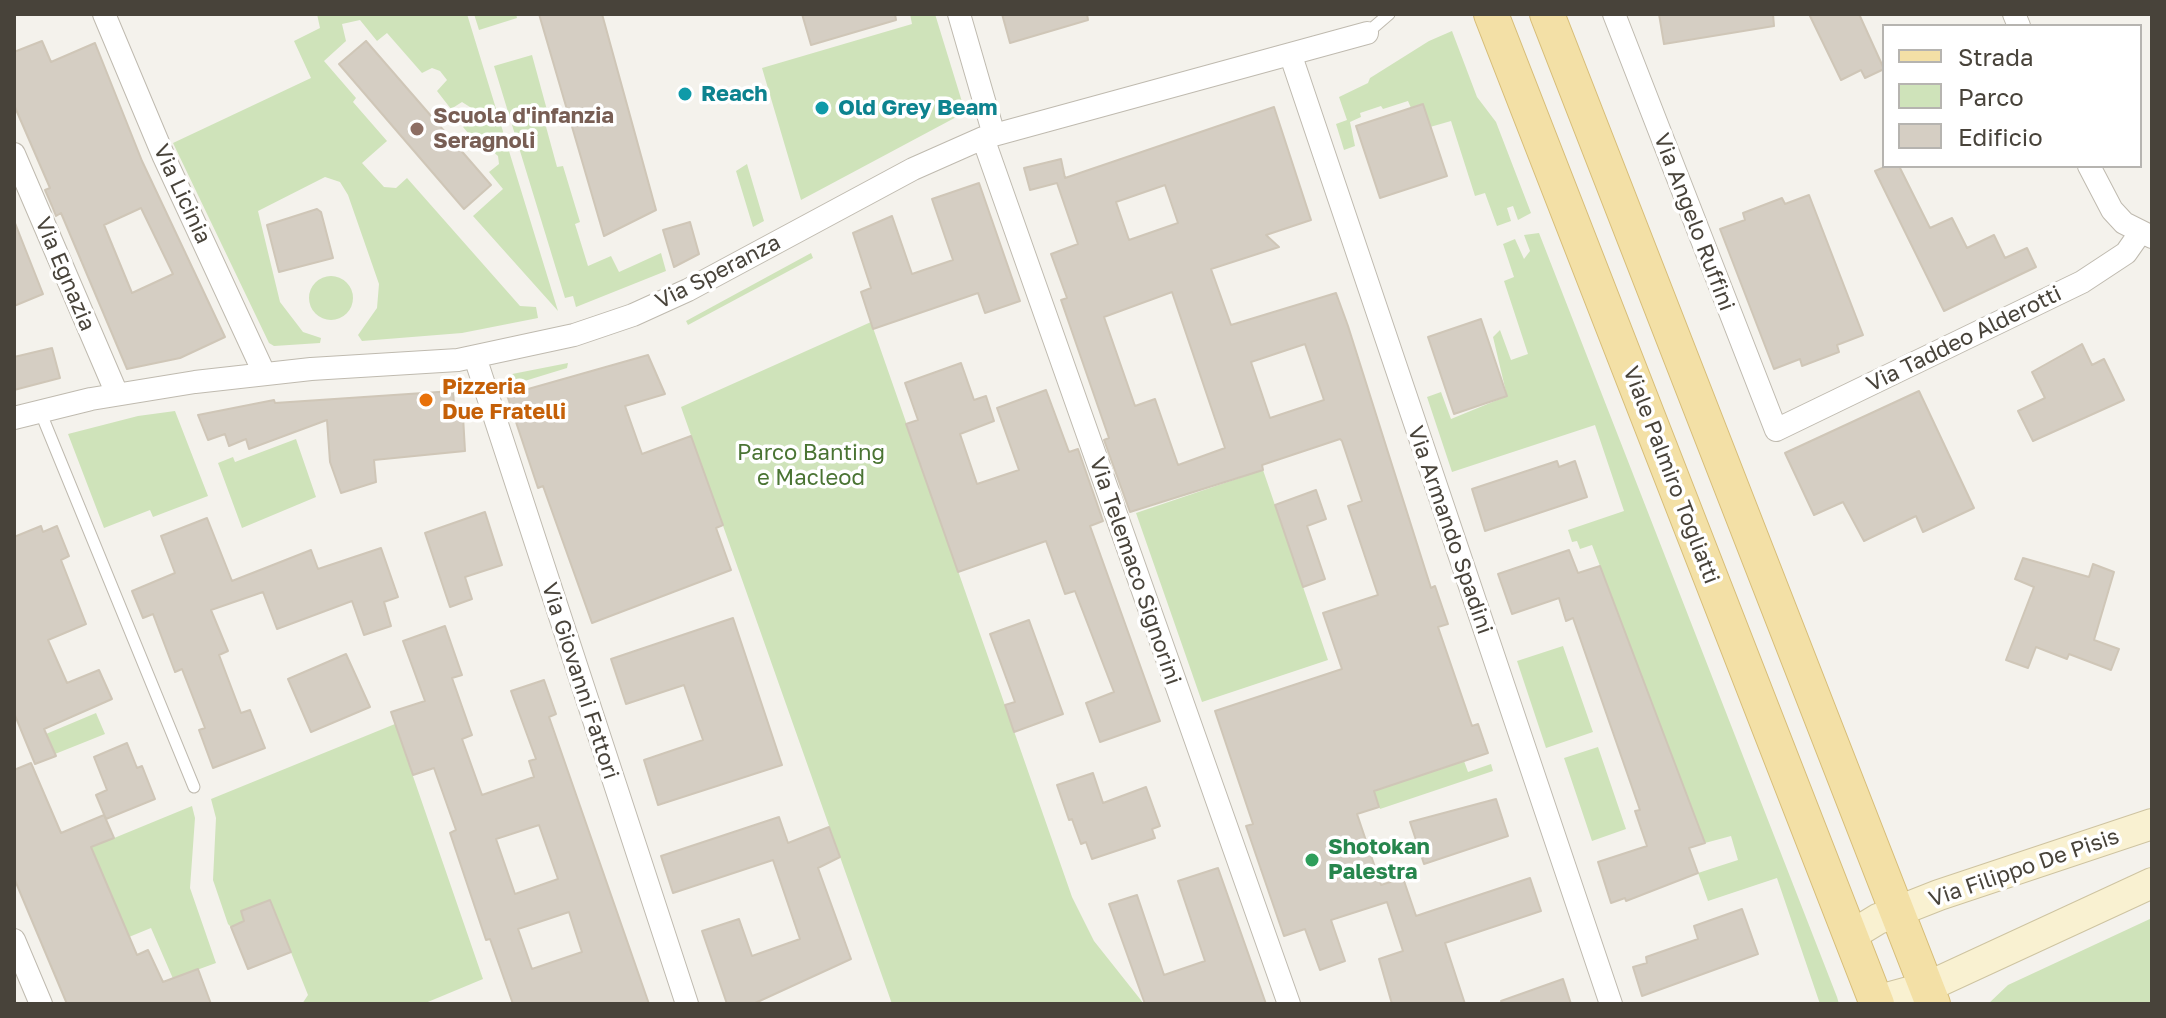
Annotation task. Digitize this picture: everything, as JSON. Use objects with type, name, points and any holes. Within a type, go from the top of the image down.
[{"type":"main road","name":"Viale Palmiro Togliatti","points":[[1491,14],[1876,1002]]},
{"type":"main road","points":[[1547,14],[1930,996]]},
{"type":"street","name":"Via Licinia","points":[[104,14],[169,169],[249,335],[264,373]]},
{"type":"street","name":"Via Telemaco Signorini","points":[[959,14],[988,136],[1289,1004]]},
{"type":"street","name":"Via Angelo Ruffini","points":[[1614,14],[1776,430]]},
{"type":"street","name":"Via Speranza","points":[[14,418],[117,394],[264,373],[475,357],[541,344],[633,315],[699,284],[913,169],[988,136],[1367,33]]},
{"type":"street","name":"Via Armando Spadini","points":[[1291,56],[1611,1004]]},
{"type":"street","name":"Via Egnazia","points":[[14,154],[117,394]]},
{"type":"street","points":[[2090,168],[2112,210],[2146,235]]},
{"type":"street","name":"Via Taddeo Alderotti","points":[[1776,430],[2082,282],[2126,253],[2146,235]]},
{"type":"street","name":"Via Giovanni Fattori","points":[[475,357],[687,1004]]},
{"type":"street","name":"Via Filippo De Pisis","points":[[1897,911],[2152,824]]},
{"type":"street","points":[[1930,996],[2152,883]]},
{"type":"street","points":[[1850,936],[1897,911]]},
{"type":"street","points":[[14,940],[41,1004]]},
{"type":"street","name":"Viale Palmiro Togliatti","points":[[1876,1002],[1930,996]]},
{"type":"lane","name":"Via Speranza","points":[[1367,33],[1389,14]]},
{"type":"lane","points":[[40,411],[194,787]]},
{"type":"green space","points":[[317,14],[467,14],[558,311],[473,216],[503,189],[489,172],[499,164],[498,156],[491,150],[484,152],[463,127],[474,119],[473,109],[462,102],[451,109],[437,91],[447,80],[440,71],[432,68],[422,73],[387,33],[377,41],[360,20],[342,24],[346,41],[324,61],[356,98],[353,102],[387,141],[362,163],[384,187],[396,188],[407,178],[520,306],[536,307],[538,318],[462,333],[362,341],[358,335],[377,308],[379,284],[348,195],[340,182],[325,177],[258,211],[280,302],[303,332],[321,338],[320,343],[274,346],[269,343],[173,143],[311,78],[294,41],[320,28]]},
{"type":"green space","points":[[474,14],[516,14],[517,18],[479,30]]},
{"type":"green space","points":[[910,14],[935,14],[963,105],[962,114],[801,200],[762,68],[912,24]]},
{"type":"green space","points":[[1452,31],[1477,97],[1496,122],[1531,213],[1518,220],[1513,206],[1507,208],[1511,221],[1497,226],[1485,193],[1475,196],[1451,121],[1430,127],[1423,104],[1411,108],[1408,101],[1360,113],[1361,117],[1350,122],[1355,146],[1344,150],[1336,124],[1347,120],[1339,97],[1368,83],[1370,78],[1429,41]]},
{"type":"green space","points":[[532,55],[550,121],[545,123],[557,167],[563,166],[580,222],[575,224],[588,266],[611,256],[619,272],[661,253],[666,271],[576,307],[573,296],[565,298],[494,66]]},
{"type":"green space","points":[[747,164],[764,221],[753,227],[736,171]]},
{"type":"green space","points":[[1539,233],[1839,1004],[1820,1004],[1777,878],[1708,901],[1698,873],[1738,860],[1731,836],[1705,843],[1592,545],[1580,549],[1577,541],[1572,542],[1568,530],[1624,511],[1595,425],[1452,472],[1427,397],[1441,392],[1451,419],[1507,396],[1493,337],[1500,330],[1511,360],[1528,354],[1504,281],[1514,277],[1503,244],[1515,239],[1524,259],[1530,251],[1524,235]]},
{"type":"green space","points":[[811,253],[813,258],[688,325],[686,321]]},
{"type":"green space","points":[[331,276],[347,282],[353,298],[347,314],[331,320],[315,314],[309,298],[315,282]]},
{"type":"green space","name":"Parco Banting e Macleod","points":[[871,322],[1072,897],[1094,941],[1144,1004],[892,1004],[681,407]]},
{"type":"green space","points":[[568,363],[567,368],[505,387],[503,381],[507,375]]},
{"type":"green space","points":[[175,411],[208,496],[153,517],[150,510],[104,528],[68,434],[138,416]]},
{"type":"green space","points":[[296,439],[316,497],[242,528],[218,463],[233,457],[235,462]]},
{"type":"green space","points":[[1263,470],[1328,660],[1202,702],[1136,513]]},
{"type":"green space","points":[[1563,646],[1593,732],[1546,748],[1517,661]]},
{"type":"green space","points":[[96,713],[105,734],[55,754],[46,734]]},
{"type":"green space","points":[[395,724],[483,979],[423,1004],[302,1004],[308,995],[270,900],[241,911],[244,921],[231,927],[228,924],[213,880],[216,818],[211,799]]},
{"type":"green space","points":[[1598,747],[1626,829],[1592,841],[1564,758]]},
{"type":"green space","points":[[1464,761],[1468,772],[1491,764],[1493,771],[1380,809],[1373,790]]},
{"type":"green space","points":[[192,806],[195,818],[190,888],[216,963],[183,975],[184,1004],[151,928],[129,937],[85,850]]},
{"type":"green space","points":[[2152,918],[2152,1004],[1988,1004],[2008,985]]},
{"type":"building","points":[[539,14],[602,14],[656,210],[604,236]]},
{"type":"building","points":[[802,14],[895,14],[896,20],[811,45]]},
{"type":"building","points":[[1002,14],[1087,14],[1088,20],[1010,43]]},
{"type":"building","points":[[1659,14],[1773,14],[1774,26],[1664,44]]},
{"type":"building","points":[[1809,14],[1859,14],[1882,70],[1865,78],[1861,70],[1841,80]]},
{"type":"building","points":[[42,41],[51,62],[95,43],[142,161],[225,337],[180,358],[127,369],[61,213],[56,216],[45,190],[50,188],[14,105],[14,52]],"holes":[[[141,208],[173,274],[132,293],[104,225]]]},
{"type":"building","points":[[366,41],[491,185],[464,209],[339,64]]},
{"type":"building","points":[[1423,104],[1447,176],[1380,198],[1356,126]]},
{"type":"building","points":[[1274,107],[1311,220],[1266,235],[1279,247],[1211,269],[1231,325],[1336,293],[1348,326],[1431,588],[1435,586],[1448,624],[1438,627],[1472,726],[1478,724],[1488,753],[1374,791],[1379,807],[1357,814],[1381,885],[1403,878],[1416,916],[1530,878],[1541,911],[1445,943],[1465,1004],[1392,1004],[1379,959],[1403,951],[1387,902],[1331,920],[1345,961],[1320,970],[1305,929],[1284,936],[1246,826],[1253,824],[1215,711],[1342,669],[1323,613],[1378,595],[1348,506],[1362,501],[1342,441],[1340,439],[1262,465],[1263,470],[1130,512],[1104,440],[1109,438],[1061,300],[1067,298],[1051,254],[1078,244],[1057,183],[1030,190],[1024,168],[1061,159],[1065,178]],"holes":[[[1165,185],[1178,223],[1129,240],[1116,202]],[[1172,292],[1225,448],[1178,465],[1155,399],[1135,406],[1104,317]],[[1305,344],[1324,400],[1270,418],[1251,362]]]},
{"type":"building","points":[[1900,168],[1930,228],[1952,218],[1967,248],[1994,235],[2005,258],[2027,248],[2036,267],[1944,311],[1875,171]]},
{"type":"building","points":[[979,183],[1020,301],[985,313],[978,293],[873,329],[861,292],[871,288],[853,233],[892,216],[912,274],[953,260],[932,199]]},
{"type":"building","points":[[1809,195],[1863,335],[1837,345],[1839,352],[1802,366],[1800,359],[1774,369],[1720,229],[1745,220],[1743,213],[1782,198],[1785,204]]},
{"type":"building","points":[[317,209],[321,212],[333,258],[279,272],[267,225]]},
{"type":"building","points":[[690,222],[699,254],[674,267],[663,230]]},
{"type":"building","points":[[14,224],[43,294],[14,306]]},
{"type":"building","points":[[1481,319],[1507,396],[1454,414],[1428,337]]},
{"type":"building","points":[[2082,344],[2092,365],[2104,359],[2124,400],[2033,441],[2018,411],[2045,398],[2032,372]]},
{"type":"building","points":[[52,348],[60,378],[14,390],[14,357]]},
{"type":"building","points":[[648,355],[665,394],[625,406],[642,454],[691,436],[723,525],[716,528],[731,570],[592,623],[543,486],[538,488],[507,395]]},
{"type":"building","points":[[961,363],[974,400],[986,396],[994,421],[960,434],[977,484],[1019,470],[997,408],[1046,390],[1069,452],[1078,449],[1103,521],[1090,526],[1160,721],[1100,742],[1086,703],[1114,692],[1075,591],[1065,594],[1046,541],[958,572],[906,424],[918,420],[905,383]]},
{"type":"building","points":[[453,391],[455,416],[463,416],[465,451],[374,460],[376,482],[341,493],[330,462],[327,420],[249,449],[246,439],[229,446],[225,434],[208,440],[198,415],[274,400],[275,403]]},
{"type":"building","points":[[1919,391],[1974,508],[1923,532],[1916,516],[1864,541],[1843,502],[1814,515],[1785,453]]},
{"type":"building","points":[[1557,461],[1559,467],[1575,461],[1587,497],[1485,531],[1472,489]]},
{"type":"building","points":[[1316,490],[1326,519],[1307,526],[1325,579],[1303,587],[1275,505]]},
{"type":"building","points":[[485,512],[502,565],[465,577],[472,599],[450,607],[425,533]]},
{"type":"building","points":[[207,518],[232,581],[311,550],[318,569],[381,548],[398,597],[384,602],[391,626],[364,635],[352,601],[277,629],[263,592],[211,610],[228,651],[219,655],[241,713],[250,710],[265,748],[213,768],[199,730],[205,728],[182,669],[175,672],[153,614],[143,618],[132,591],[175,573],[161,536]]},
{"type":"building","points":[[41,526],[43,532],[57,526],[69,556],[61,560],[86,624],[48,640],[67,683],[99,670],[112,699],[44,729],[56,756],[35,764],[14,713],[14,537]]},
{"type":"building","points":[[1569,550],[1578,573],[1600,566],[1705,843],[1689,848],[1698,873],[1626,901],[1625,898],[1611,903],[1598,862],[1647,846],[1635,811],[1640,810],[1573,618],[1566,621],[1559,598],[1512,614],[1498,574]]},
{"type":"building","points":[[2023,558],[2089,577],[2093,564],[2114,572],[2094,640],[2119,649],[2111,670],[2069,654],[2067,659],[2036,647],[2028,668],[2006,660],[2034,587],[2015,579]]},
{"type":"building","points":[[733,618],[782,765],[658,805],[644,760],[703,740],[684,685],[626,704],[611,659]]},
{"type":"building","points":[[1029,620],[1063,714],[1014,732],[1005,705],[1015,702],[990,634]]},
{"type":"building","points":[[445,626],[462,675],[452,678],[472,735],[462,739],[482,795],[534,777],[529,761],[536,759],[511,691],[544,680],[556,714],[549,717],[649,1004],[513,1004],[490,939],[486,940],[450,833],[456,830],[434,768],[413,775],[391,712],[425,701],[403,641]],"holes":[[[539,825],[558,879],[515,894],[496,839]],[[569,912],[582,952],[532,969],[518,929]]]},
{"type":"building","points":[[346,654],[370,707],[311,732],[288,679]]},
{"type":"building","points":[[127,743],[137,768],[142,766],[155,799],[106,819],[96,795],[107,790],[94,757]]},
{"type":"building","points":[[31,763],[61,833],[104,815],[114,838],[91,847],[137,955],[148,950],[163,982],[198,969],[211,1004],[67,1004],[14,878],[14,770]]},
{"type":"building","points":[[1093,773],[1103,803],[1146,787],[1160,826],[1152,829],[1155,838],[1092,859],[1086,842],[1081,844],[1072,819],[1069,820],[1057,785]]},
{"type":"building","points":[[1496,799],[1508,836],[1424,864],[1410,822]]},
{"type":"building","points":[[779,817],[788,843],[829,827],[840,857],[818,868],[851,959],[753,1004],[727,1004],[702,931],[739,919],[752,956],[800,939],[773,860],[673,893],[661,856]]},
{"type":"building","points":[[1218,868],[1266,1004],[1145,1004],[1109,904],[1137,895],[1164,975],[1205,961],[1178,881]]},
{"type":"building","points":[[270,900],[291,952],[248,969],[231,927],[244,921],[241,911]]},
{"type":"building","points":[[1742,909],[1758,954],[1642,996],[1633,967],[1647,963],[1646,957],[1698,939],[1694,926]]},
{"type":"building","points":[[1563,979],[1571,1004],[1502,1004],[1501,1001]]},
{"type":"place","name":"Reach","points":[[685,94]]},
{"type":"place","name":"Old Grey Beam","points":[[822,108]]},
{"type":"place","name":"Scuola d'infanzia Seragnoli","points":[[417,129]]},
{"type":"place","name":"Pizzeria Due Fratelli","points":[[426,400]]},
{"type":"place","name":"Shotokan Palestra","points":[[1312,860]]}]
